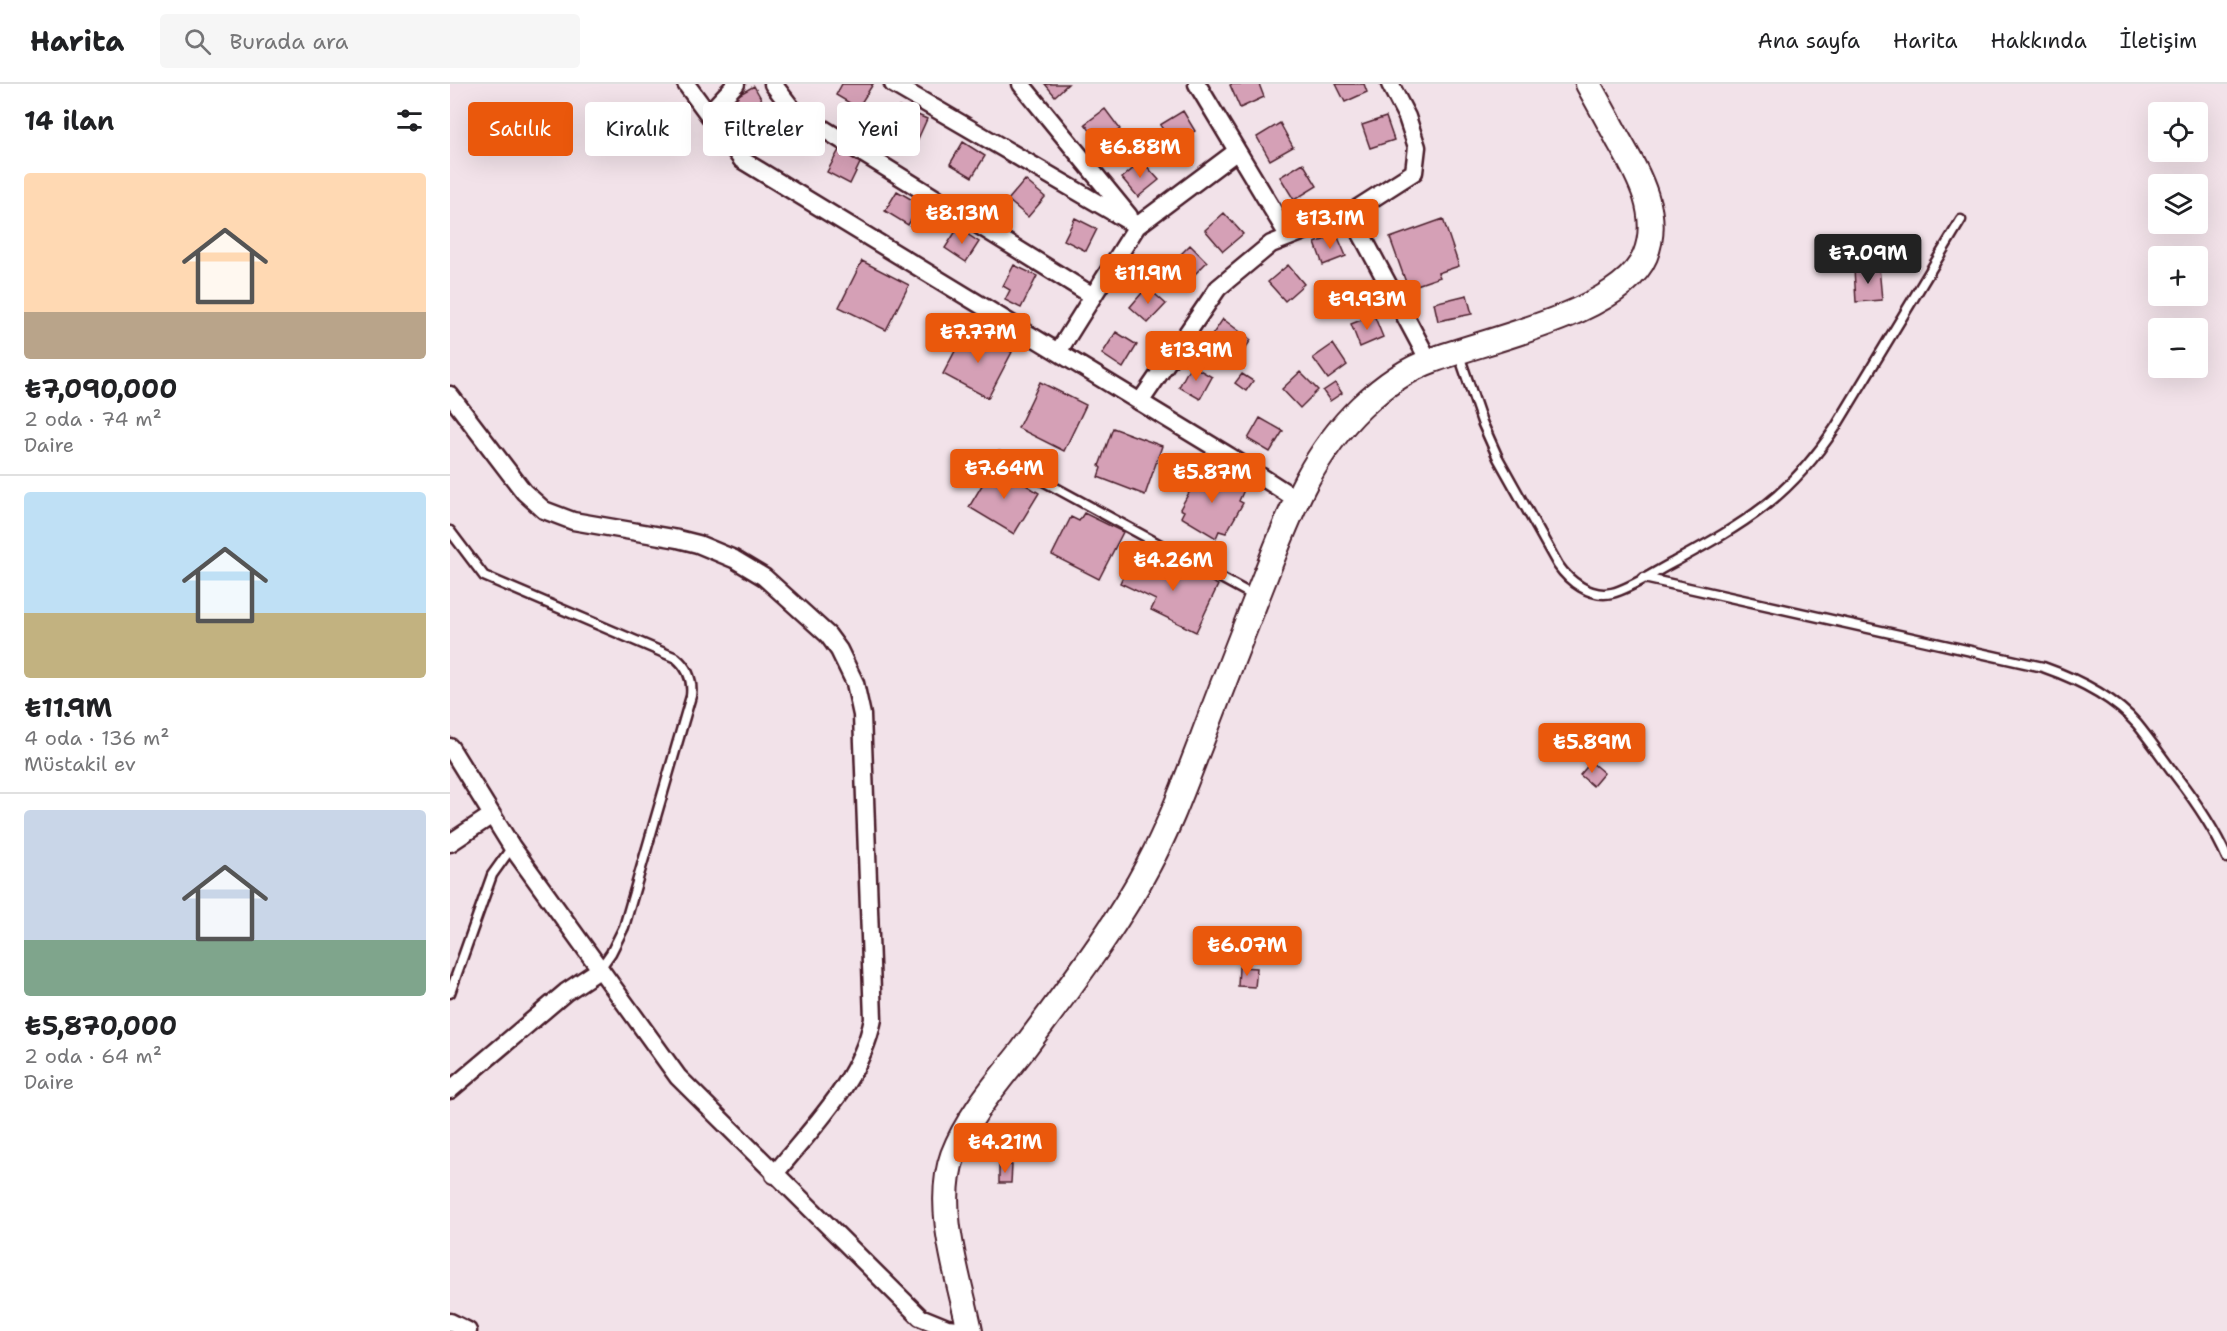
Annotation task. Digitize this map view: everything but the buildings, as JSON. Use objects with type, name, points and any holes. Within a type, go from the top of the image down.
[{"type":"street","points":[[686,84],[703,107]]},
{"type":"street","points":[[719,102],[736,84]]},
{"type":"street","points":[[773,84],[794,110],[1093,296]]},
{"type":"street","points":[[893,84],[1137,226]]},
{"type":"street","points":[[1021,84],[1137,226]]},
{"type":"street","points":[[1197,84],[1289,237]]},
{"type":"street","points":[[1140,402],[1218,288],[1271,244],[1350,213],[1414,172],[1417,147],[1407,117],[1390,84]]},
{"type":"street","points":[[450,747],[512,847],[678,1077],[774,1175],[920,1317],[947,1328],[970,1330],[946,1217],[945,1197],[954,1154],[975,1113],[1100,944],[1148,866],[1168,826],[1257,597],[1311,468],[1345,423],[1387,386],[1430,361],[1554,320],[1583,307],[1626,282],[1637,270],[1646,254],[1651,217],[1646,194],[1588,84]]},
{"type":"street","points":[[1058,352],[1137,226],[1238,152]]},
{"type":"street","points":[[739,156],[742,160],[1140,402],[1296,500]]},
{"type":"street","points":[[1350,213],[1430,361]]},
{"type":"street","points":[[450,395],[524,492],[544,510],[573,521],[678,539],[734,559],[764,577],[828,635],[848,666],[855,683],[862,715],[873,1019],[865,1050],[850,1078],[774,1175]]},
{"type":"street","points":[[450,843],[492,815]]},
{"type":"street","points":[[450,1090],[566,992],[599,970]]},
{"type":"street","points":[[450,1322],[468,1331]]},
{"type":"lane","points":[[1458,352],[1482,422],[1498,458],[1564,574],[1582,587],[1601,593],[1611,593],[1644,578],[1734,529],[1782,493],[1809,465],[1835,428],[1961,220]]},
{"type":"lane","points":[[999,457],[1257,597]]},
{"type":"lane","points":[[450,531],[484,576],[676,658],[688,673],[692,688],[691,696],[624,927],[611,953],[599,970]]},
{"type":"lane","points":[[1644,578],[2043,667],[2080,682],[2110,701],[2136,723],[2196,802],[2227,858]]},
{"type":"lane","points":[[450,993],[492,875],[512,847]]}]
